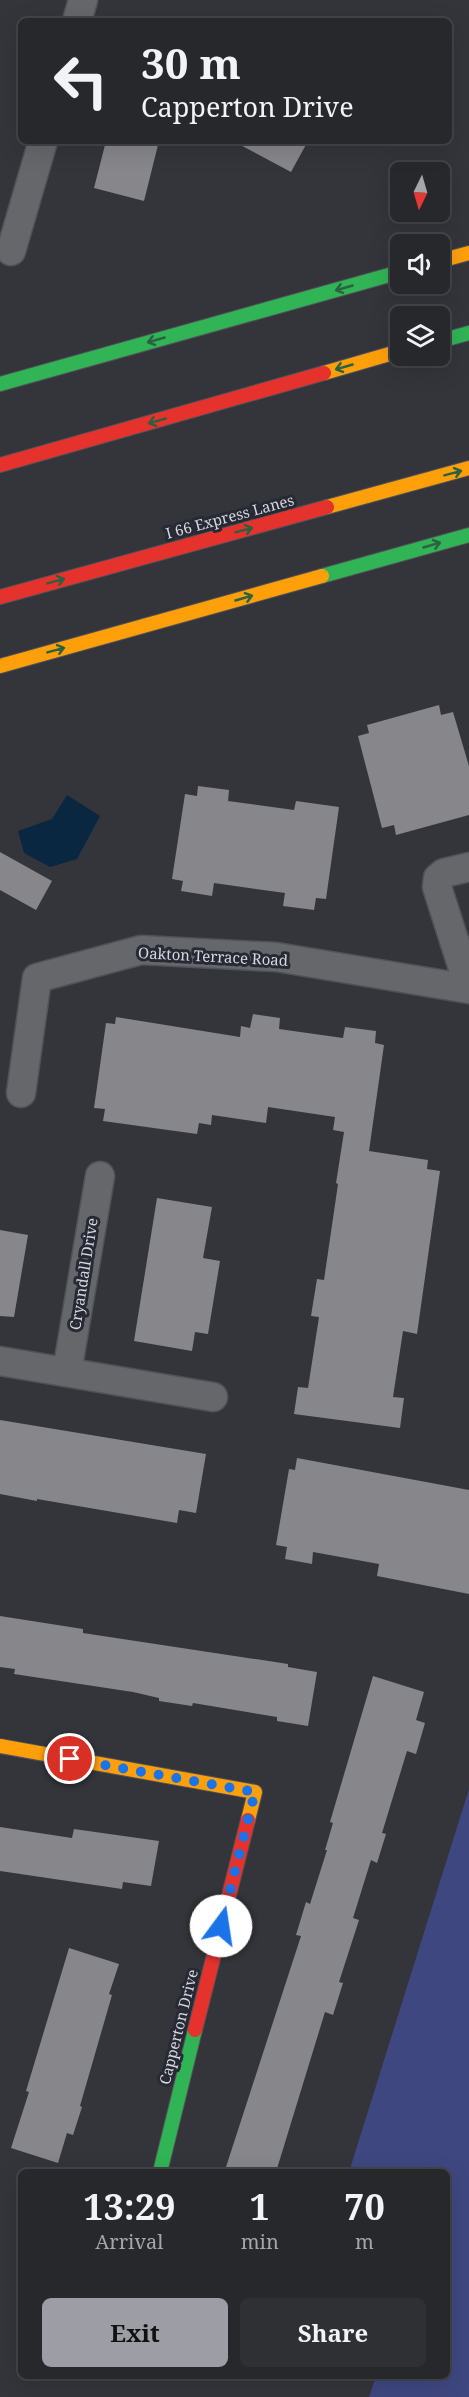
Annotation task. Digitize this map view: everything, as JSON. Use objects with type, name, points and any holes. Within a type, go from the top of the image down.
[{"type":"main road","points":[[450,258],[469,253]]},
{"type":"main road","points":[[0,384],[390,275]]},
{"type":"main road","points":[[450,338],[469,333]]},
{"type":"main road","points":[[0,465],[390,354]]},
{"type":"main road","name":"I 66 Express Lanes","points":[[0,597],[469,468]]},
{"type":"main road","points":[[0,666],[469,535]]},
{"type":"main road","name":"Capperton Drive","points":[[0,1746],[255,1792],[161,2169]]},
{"type":"street","points":[[78,18],[83,0]]},
{"type":"street","points":[[11,251],[42,144]]},
{"type":"street","name":"Oakton Terrace Road","points":[[21,1092],[37,978],[141,950],[276,957],[469,988],[437,887],[438,878],[444,873],[469,867]]},
{"type":"street","name":"Cryandall Drive","points":[[68,1372],[100,1176]]},
{"type":"street","points":[[0,1360],[213,1397]]},
{"type":"shaded area","points":[[67,795],[100,816],[77,859],[50,867],[24,853],[18,831],[52,819]]},
{"type":"shaded area","points":[[469,1789],[469,2397],[369,2397],[375,2379],[450,2379],[450,2169],[350,2169]]},
{"type":"building","points":[[105,144],[158,144],[144,201],[94,188]]},
{"type":"building","points":[[239,144],[306,144],[291,172]]},
{"type":"building","points":[[439,705],[441,715],[453,712],[469,766],[469,815],[396,835],[394,825],[382,828],[358,736],[369,733],[367,725]]},
{"type":"building","points":[[198,786],[229,790],[228,801],[294,810],[296,801],[339,807],[326,899],[316,898],[314,910],[283,906],[285,893],[214,883],[212,896],[181,891],[183,881],[172,879],[185,794],[197,796]]},
{"type":"building","points":[[0,852],[52,881],[36,910],[0,890]]},
{"type":"building","points":[[253,1014],[280,1018],[279,1029],[343,1038],[345,1027],[376,1031],[375,1043],[384,1045],[369,1151],[428,1160],[427,1169],[440,1171],[417,1334],[403,1331],[393,1397],[404,1398],[400,1428],[294,1414],[298,1387],[308,1388],[319,1317],[311,1316],[317,1279],[324,1280],[338,1184],[336,1183],[344,1132],[333,1130],[335,1117],[268,1107],[266,1123],[212,1115],[211,1125],[199,1123],[197,1134],[103,1121],[105,1109],[94,1108],[106,1023],[115,1024],[116,1017],[240,1037],[241,1026],[250,1028]]},
{"type":"building","points":[[157,1198],[212,1207],[203,1258],[220,1261],[208,1334],[195,1332],[192,1351],[134,1341]]},
{"type":"building","points":[[0,1230],[28,1235],[14,1317],[0,1316]]},
{"type":"building","points":[[0,1420],[206,1454],[196,1513],[179,1510],[177,1523],[0,1494]]},
{"type":"building","points":[[297,1458],[469,1490],[469,1594],[377,1576],[379,1564],[313,1552],[312,1564],[285,1559],[287,1547],[276,1545],[289,1469],[295,1470]]},
{"type":"building","points":[[0,1616],[83,1629],[83,1633],[288,1664],[288,1667],[317,1672],[308,1726],[277,1721],[277,1717],[193,1703],[192,1706],[159,1701],[159,1698],[133,1692],[14,1674],[15,1669],[0,1667]]},
{"type":"building","points":[[373,1676],[424,1692],[416,1720],[425,1723],[416,1754],[407,1751],[382,1833],[386,1834],[377,1863],[371,1860],[353,1918],[359,1920],[339,1982],[343,1983],[333,2015],[325,2012],[277,2169],[232,2169],[226,2167],[301,1936],[296,1935],[306,1902],[310,1904],[327,1850],[325,1850],[333,1823],[330,1822]]},
{"type":"building","points":[[0,1827],[72,1838],[74,1829],[159,1841],[151,1886],[123,1882],[122,1889],[0,1871]]},
{"type":"building","points":[[69,1948],[119,1964],[80,2106],[82,2107],[73,2135],[67,2133],[58,2163],[11,2148]]},
{"type":"traffic: fast","points":[[0,384],[390,275]]},
{"type":"traffic: fast","points":[[450,338],[469,333]]},
{"type":"traffic: fast","points":[[322,576],[469,535]]},
{"type":"traffic: fast","points":[[161,2169],[195,2030]]},
{"type":"traffic: slow","points":[[450,258],[469,253]]},
{"type":"traffic: slow","points":[[324,373],[390,354]]},
{"type":"traffic: slow","points":[[327,507],[469,468]]},
{"type":"traffic: slow","points":[[0,666],[322,576]]},
{"type":"traffic: slow","points":[[0,1746],[255,1792],[248,1820]]},
{"type":"traffic: jam","points":[[0,465],[324,373]]},
{"type":"traffic: jam","points":[[0,597],[327,507]]},
{"type":"traffic: jam","points":[[195,2030],[248,1820]]},
{"type":"route","points":[[70,1759],[255,1792],[221,1926]]}]
